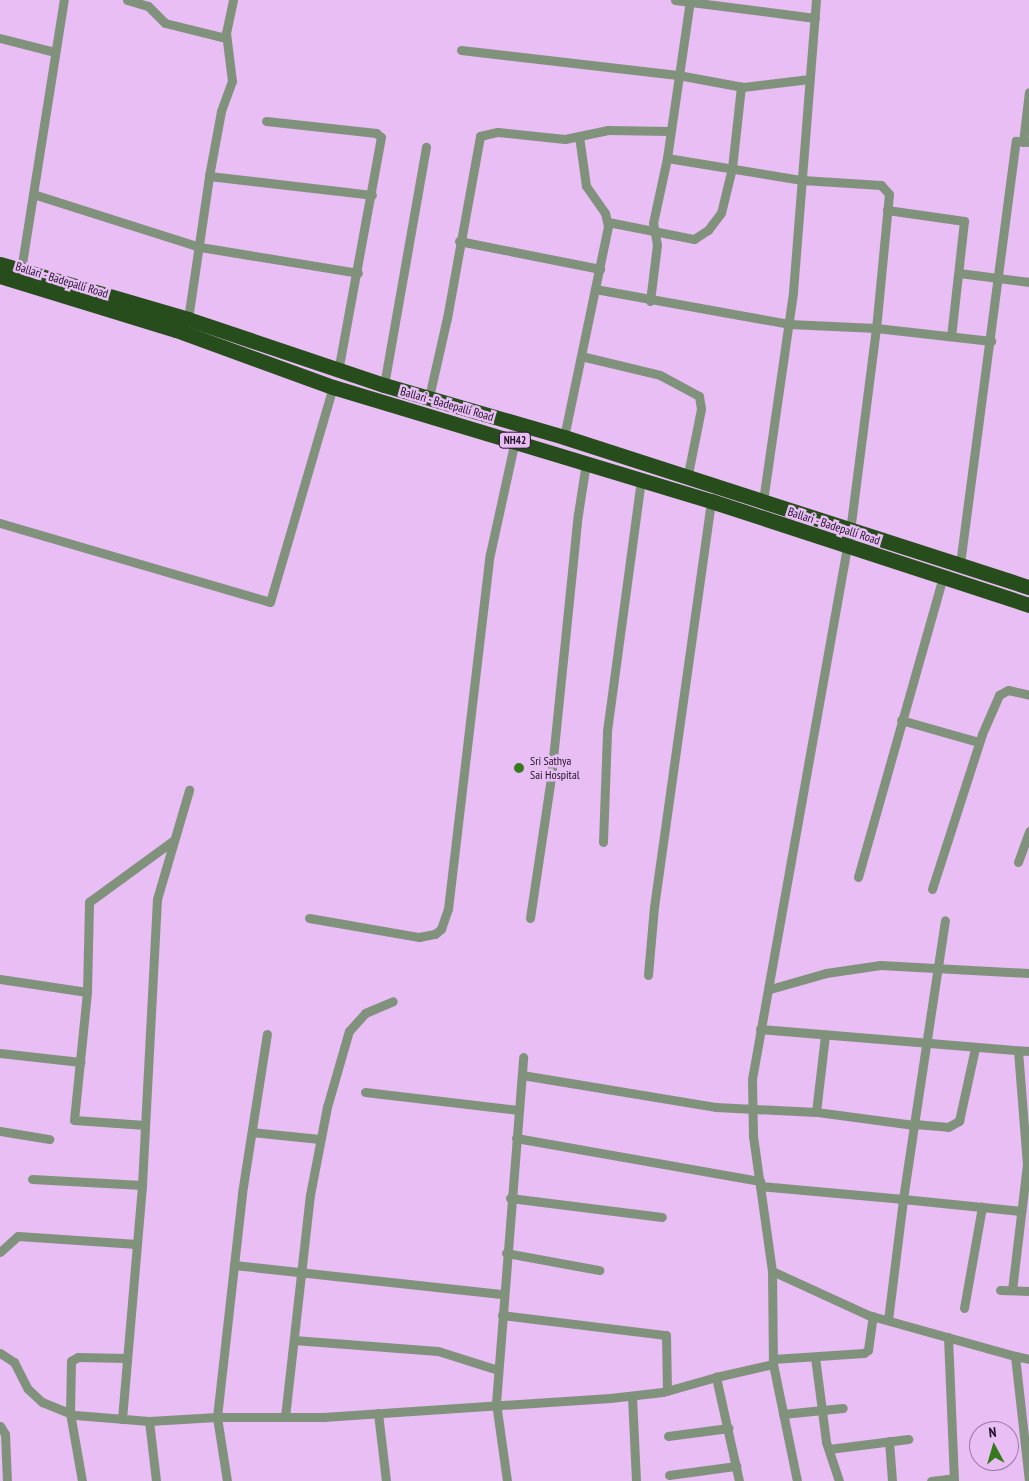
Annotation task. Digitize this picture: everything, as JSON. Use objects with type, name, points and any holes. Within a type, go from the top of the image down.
[{"type":"highway","name":"Ballari - Badepalli Road","points":[[0,264],[188,319],[338,371],[564,437],[687,479],[763,501],[1029,587]]},
{"type":"highway","name":"Ballari - Badepalli Road","points":[[0,276],[176,330],[333,387],[515,440],[711,501],[1029,605]]},
{"type":"street","points":[[21,270],[64,0]]},
{"type":"street","points":[[127,0],[148,6],[165,23],[226,38]]},
{"type":"street","points":[[188,319],[209,176],[221,111],[232,81],[226,38],[233,0]]},
{"type":"street","points":[[675,0],[815,18]]},
{"type":"street","points":[[763,501],[789,324],[816,0]]},
{"type":"street","points":[[650,301],[657,246],[654,232],[690,1]]},
{"type":"street","points":[[0,38],[55,52]]},
{"type":"street","points":[[461,50],[678,75],[741,86],[810,79]]},
{"type":"street","points":[[608,222],[654,232],[700,238],[720,213],[732,168],[741,86]]},
{"type":"street","points":[[960,564],[1016,141],[1026,142],[1029,92]]},
{"type":"street","points":[[266,121],[379,135],[382,140],[338,371]]},
{"type":"street","points":[[429,397],[447,318],[478,139],[483,133],[556,139],[632,128],[670,132]]},
{"type":"street","points":[[564,437],[596,289],[608,222],[605,213],[586,186],[579,136]]},
{"type":"street","points":[[384,385],[426,147]]},
{"type":"street","points":[[667,158],[802,180],[881,185],[889,194],[876,328],[850,530],[796,821],[770,989],[760,1029],[752,1078],[753,1136],[772,1271],[773,1362],[797,1481]]},
{"type":"street","points":[[209,176],[372,195]]},
{"type":"street","points":[[33,194],[200,247],[358,273]]},
{"type":"street","points":[[887,210],[962,220],[965,224],[950,336]]},
{"type":"street","points":[[459,241],[600,269]]},
{"type":"street","points":[[959,272],[1029,282]]},
{"type":"street","points":[[596,289],[650,301],[789,324],[876,328],[991,341]]},
{"type":"street","points":[[581,356],[660,375],[699,396],[701,409],[687,479]]},
{"type":"street","points":[[0,524],[270,602],[333,387]]},
{"type":"street","points":[[309,918],[419,937],[435,934],[441,929],[448,909],[490,554],[515,440]]},
{"type":"street","points":[[530,918],[551,778],[577,523],[586,463]]},
{"type":"street","points":[[604,842],[607,730],[641,480]]},
{"type":"street","points":[[648,976],[654,907],[711,501]]},
{"type":"street","points":[[858,877],[943,577]]},
{"type":"street","points":[[932,889],[979,742],[998,695],[1008,690],[1029,695]]},
{"type":"street","points":[[901,720],[979,742]]},
{"type":"street","points":[[122,1419],[142,1185],[157,899],[189,790]]},
{"type":"street","points":[[1018,862],[1029,831]]},
{"type":"street","points":[[145,1125],[74,1120],[87,992],[90,902],[174,840]]},
{"type":"street","points":[[888,1320],[903,1199],[945,920]]},
{"type":"street","points":[[770,989],[826,973],[880,964],[936,970],[1029,973]]},
{"type":"street","points":[[0,979],[87,992]]},
{"type":"street","points":[[285,1417],[320,1139],[349,1031],[365,1013],[393,1001]]},
{"type":"street","points":[[760,1029],[1029,1052]]},
{"type":"street","points":[[227,1481],[217,1417],[234,1265],[267,1034]]},
{"type":"street","points":[[816,1112],[824,1035]]},
{"type":"street","points":[[522,1075],[716,1107],[816,1112],[948,1127],[959,1121],[975,1048]]},
{"type":"street","points":[[1012,1290],[1027,1165],[1018,1051]]},
{"type":"street","points":[[0,1053],[80,1062]]},
{"type":"street","points":[[507,1481],[497,1406],[498,1370],[510,1198],[523,1056]]},
{"type":"street","points":[[365,1092],[519,1110]]},
{"type":"street","points":[[0,1131],[50,1139]]},
{"type":"street","points":[[252,1132],[320,1139]]},
{"type":"street","points":[[516,1138],[760,1183],[1021,1211]]},
{"type":"street","points":[[32,1179],[142,1185]]},
{"type":"street","points":[[510,1198],[662,1217]]},
{"type":"street","points":[[964,1308],[982,1207]]},
{"type":"street","points":[[0,1252],[18,1236],[137,1244]]},
{"type":"street","points":[[506,1253],[599,1270]]},
{"type":"street","points":[[234,1265],[302,1270],[503,1294]]},
{"type":"street","points":[[772,1271],[873,1316],[1029,1359]]},
{"type":"street","points":[[1000,1290],[1029,1291]]},
{"type":"street","points":[[502,1315],[663,1334],[668,1339],[667,1391]]},
{"type":"street","points":[[0,1353],[14,1362],[34,1396],[70,1413],[149,1422],[217,1417],[378,1414],[632,1396],[667,1391],[716,1376],[773,1362],[864,1353],[868,1350],[873,1316]]},
{"type":"street","points":[[931,1481],[954,1480],[948,1337]]},
{"type":"street","points":[[294,1340],[438,1351],[498,1370]]},
{"type":"street","points":[[1015,1356],[1023,1402],[1029,1481]]},
{"type":"street","points":[[815,1357],[829,1449],[839,1481]]},
{"type":"street","points":[[82,1481],[70,1413],[68,1386],[72,1359],[128,1358]]},
{"type":"street","points":[[716,1376],[739,1481]]},
{"type":"street","points":[[632,1396],[636,1481]]},
{"type":"street","points":[[783,1414],[843,1408]]},
{"type":"street","points":[[378,1414],[386,1481]]},
{"type":"street","points":[[149,1422],[156,1481]]},
{"type":"street","points":[[0,1426],[5,1434],[7,1481]]},
{"type":"street","points":[[668,1436],[728,1428]]},
{"type":"street","points":[[829,1449],[908,1439]]},
{"type":"street","points":[[889,1441],[892,1481]]},
{"type":"street","points":[[669,1475],[736,1466]]},
{"type":"place","name":"Sri Sathya Sai Hospital","points":[[519,768]]}]
